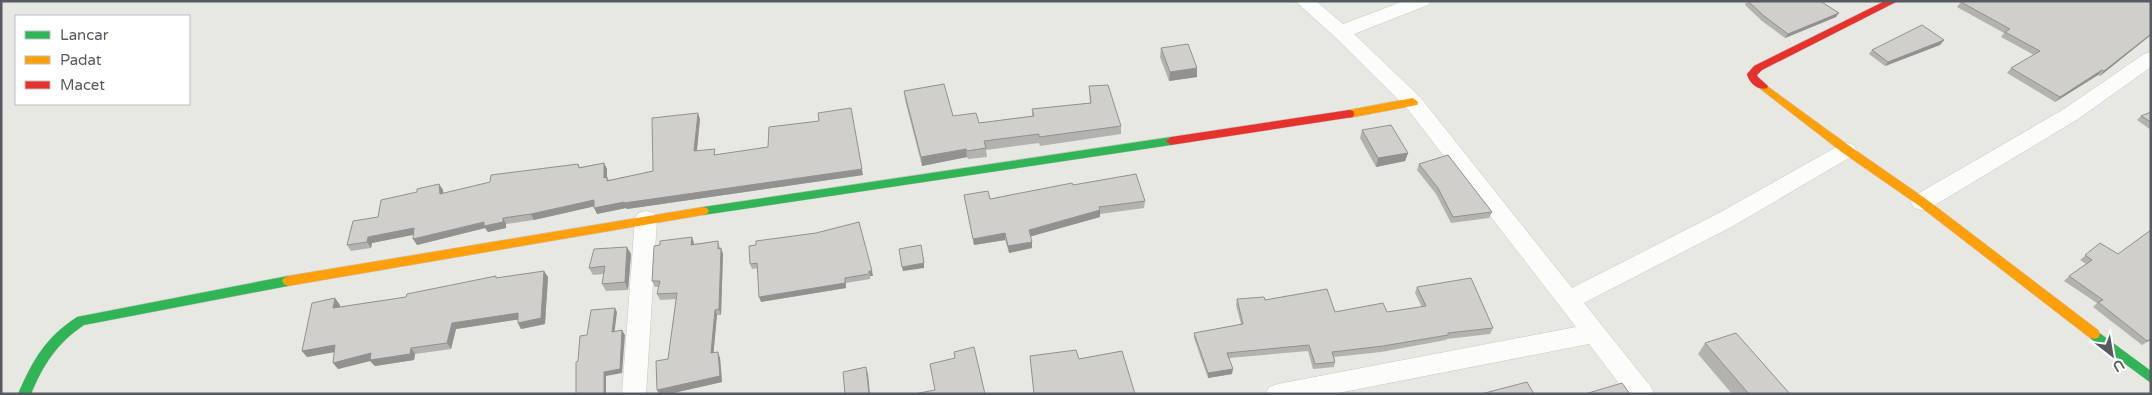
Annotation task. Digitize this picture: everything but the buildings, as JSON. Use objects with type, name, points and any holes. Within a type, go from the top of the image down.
[{"type":"street","points":[[1304,1],[1341,32],[1413,102],[1642,394]]},
{"type":"street","points":[[1341,32],[1422,1]]},
{"type":"street","points":[[1893,1],[1758,68],[1752,74],[1753,80],[1847,150],[1922,202],[2150,376]]},
{"type":"street","points":[[1922,202],[2070,114],[2151,58]]},
{"type":"street","points":[[24,394],[46,346],[62,332],[81,321],[287,281],[646,219],[1314,120],[1413,102]]},
{"type":"street","points":[[1569,300],[1726,220],[1847,150]]},
{"type":"street","points":[[634,394],[646,219]]},
{"type":"street","points":[[1278,394],[1595,333]]},
{"type":"traffic: fast","points":[[703,211],[1171,141]]},
{"type":"traffic: fast","points":[[24,394],[40,361],[52,343],[81,321],[288,281]]},
{"type":"traffic: fast","points":[[2094,334],[2151,378]]},
{"type":"traffic: slow","points":[[1763,86],[1847,150],[1922,202],[2094,334]]},
{"type":"traffic: slow","points":[[1349,114],[1413,102]]},
{"type":"traffic: slow","points":[[288,281],[703,211]]},
{"type":"traffic: jam","points":[[1763,86],[1753,79],[1752,74],[1758,68],[1893,1]]},
{"type":"traffic: jam","points":[[1171,141],[1349,114]]}]
